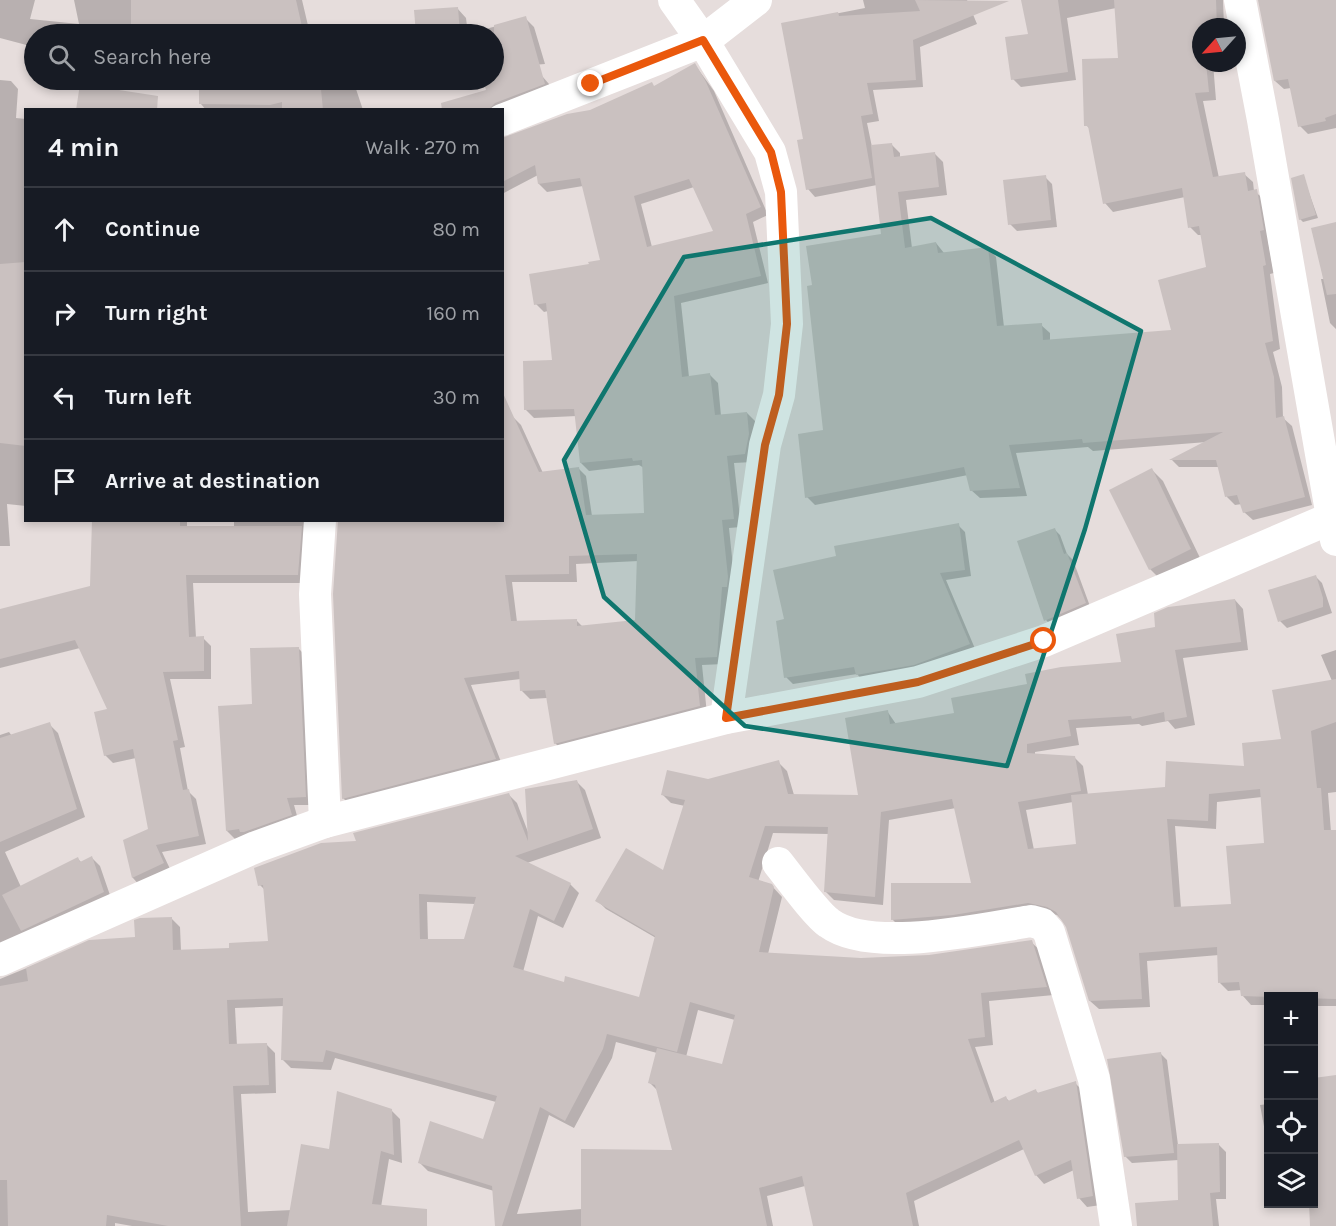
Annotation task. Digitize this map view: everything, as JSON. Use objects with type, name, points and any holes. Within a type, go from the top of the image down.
[{"type":"street","points":[[674,0],[703,40],[771,152],[781,192],[787,324],[779,395],[765,445],[726,718]]},
{"type":"street","points":[[504,119],[703,40],[756,0]]},
{"type":"street","points":[[3,951],[256,847],[325,822],[726,718],[918,682],[1044,641],[1335,524],[1240,0]]},
{"type":"street","points":[[320,522],[315,594],[325,822]]},
{"type":"street","points":[[778,863],[827,922],[851,935],[924,938],[1031,921],[1042,924],[1049,932],[1094,1079],[1116,1226]]},
{"type":"highlighted area","points":[[931,218],[1141,331],[1085,529],[1007,766],[745,726],[604,597],[564,460],[684,257]]},
{"type":"building","points":[[131,0],[296,0],[301,24],[131,24]]},
{"type":"building","points":[[915,0],[1009,1],[913,40],[916,80],[867,83],[873,114],[861,116],[872,178],[806,190],[797,140],[803,139],[781,23],[838,12],[839,16],[920,11]]},
{"type":"building","points":[[1021,0],[1058,0],[1068,72],[1011,80],[1005,37],[1028,34]]},
{"type":"building","points":[[1114,0],[1216,0],[1217,18],[1192,18],[1192,72],[1207,72],[1209,92],[1195,93],[1213,177],[1245,172],[1248,191],[1257,189],[1264,230],[1260,231],[1266,265],[1263,266],[1273,341],[1265,343],[1274,377],[1276,418],[1284,416],[1305,497],[1243,513],[1237,495],[1225,497],[1216,460],[1169,460],[1223,432],[1083,443],[1082,439],[1009,445],[1020,488],[970,491],[964,467],[805,498],[798,434],[823,430],[807,286],[812,285],[806,246],[881,234],[871,145],[892,143],[894,157],[935,152],[939,187],[898,192],[905,248],[936,242],[938,253],[988,247],[997,326],[1042,323],[1043,340],[1171,330],[1158,280],[1206,267],[1199,226],[1188,228],[1182,188],[1103,204],[1088,126],[1084,126],[1082,59],[1118,58]]},
{"type":"building","points":[[1258,0],[1336,0],[1336,114],[1325,118],[1326,121],[1298,127],[1288,79],[1274,81]]},
{"type":"building","points":[[458,7],[459,24],[415,24],[414,10]]},
{"type":"building","points":[[526,16],[545,84],[495,103],[490,108],[442,108],[441,103],[486,90],[504,90],[504,24],[498,24]]},
{"type":"building","points":[[695,63],[706,82],[761,207],[746,214],[761,276],[674,296],[682,377],[710,373],[715,415],[747,412],[749,434],[745,454],[727,456],[734,519],[722,520],[727,587],[722,587],[717,657],[695,658],[700,706],[554,744],[545,690],[520,691],[519,671],[464,678],[496,759],[342,799],[333,594],[338,522],[504,522],[504,395],[539,472],[579,467],[586,515],[644,513],[642,460],[633,461],[632,458],[580,463],[574,409],[524,410],[523,361],[552,360],[546,303],[534,305],[529,274],[600,260],[580,178],[538,184],[535,165],[504,181],[504,137],[567,114],[590,110],[652,82],[654,86]],"holes":[[[689,179],[713,231],[647,247],[634,196]],[[637,554],[635,620],[577,626],[577,619],[511,621],[505,575],[569,574],[569,556]]]},
{"type":"building","points":[[79,90],[119,90],[158,96],[157,108],[76,108]]},
{"type":"building","points":[[199,90],[321,90],[323,108],[282,108],[282,102],[270,105],[199,104]]},
{"type":"building","points":[[1304,174],[1316,215],[1299,220],[1291,178]]},
{"type":"building","points":[[1046,175],[1051,220],[1008,225],[1003,180]]},
{"type":"building","points":[[1336,222],[1336,294],[1327,295],[1311,228]]},
{"type":"building","points":[[24,262],[24,446],[0,443],[0,264]]},
{"type":"building","points":[[1152,468],[1191,549],[1149,570],[1109,490]]},
{"type":"building","points":[[92,522],[180,522],[180,526],[302,526],[298,575],[186,575],[189,637],[204,636],[204,671],[163,672],[178,740],[173,741],[183,790],[189,789],[199,836],[156,845],[164,863],[132,878],[123,840],[148,829],[133,749],[104,756],[94,712],[107,709],[75,640],[0,659],[0,609],[90,586]]},
{"type":"building","points":[[959,523],[965,570],[940,573],[970,644],[914,665],[856,675],[854,667],[784,678],[776,621],[784,619],[773,570],[836,556],[834,546]]},
{"type":"building","points":[[1055,528],[1086,603],[1044,621],[1017,541]]},
{"type":"building","points":[[1316,575],[1323,598],[1323,607],[1278,622],[1268,590]]},
{"type":"building","points":[[1235,599],[1241,642],[1175,650],[1187,717],[1165,721],[1164,712],[1132,719],[1131,716],[1068,720],[1071,736],[1027,744],[1027,753],[1075,756],[1081,791],[1018,802],[1028,849],[1076,844],[1071,795],[1165,787],[1166,761],[1244,766],[1242,743],[1281,739],[1272,690],[1336,679],[1336,722],[1311,731],[1317,788],[1321,788],[1324,830],[1336,830],[1336,999],[1318,998],[1318,992],[1264,992],[1264,997],[1241,996],[1239,982],[1218,983],[1217,947],[1139,953],[1142,999],[1089,1001],[1066,927],[1056,912],[1047,907],[1028,903],[953,915],[891,920],[891,883],[971,883],[952,799],[881,812],[875,897],[824,892],[828,827],[765,826],[749,877],[772,884],[774,887],[759,952],[861,958],[929,955],[1032,940],[1047,987],[981,993],[985,1037],[968,1039],[991,1103],[1006,1096],[1008,1101],[1036,1089],[1037,1093],[1076,1081],[1093,1196],[1077,1199],[1071,1160],[1035,1176],[1019,1140],[906,1193],[913,1226],[813,1226],[802,1176],[759,1188],[767,1226],[581,1226],[581,1149],[672,1150],[655,1085],[648,1083],[657,1048],[722,1064],[735,1015],[690,1002],[677,1052],[607,1034],[603,1049],[565,1121],[540,1107],[502,1226],[495,1226],[492,1186],[418,1163],[430,1121],[483,1139],[497,1096],[326,1050],[323,1062],[281,1060],[283,998],[227,1000],[229,1044],[267,1043],[269,1085],[233,1086],[241,1226],[168,1226],[107,1215],[106,1226],[8,1226],[7,1180],[0,1180],[0,986],[28,981],[26,968],[89,940],[135,937],[134,920],[140,918],[172,917],[173,950],[229,948],[229,943],[268,941],[263,885],[258,886],[254,868],[321,843],[356,841],[353,833],[509,793],[528,841],[525,789],[577,780],[593,829],[515,856],[571,883],[554,921],[530,909],[513,967],[564,982],[565,976],[639,997],[655,936],[595,901],[626,848],[663,870],[685,800],[661,795],[667,770],[708,779],[779,760],[788,794],[858,795],[845,718],[888,710],[890,724],[954,713],[951,698],[1027,684],[1025,674],[1061,667],[1121,662],[1116,634],[1155,627],[1154,613],[1168,607]],"holes":[[[1260,789],[1264,843],[1226,846],[1231,904],[1174,907],[1167,819],[1208,821],[1209,794]],[[419,894],[476,897],[464,939],[420,939]]]},
{"type":"building","points":[[299,647],[306,797],[287,798],[292,815],[244,832],[240,832],[239,829],[226,831],[218,706],[252,704],[250,648]]},
{"type":"building","points":[[50,722],[77,809],[0,842],[0,738]]},
{"type":"building","points":[[92,856],[104,892],[21,931],[2,895],[78,857],[80,862]]},
{"type":"building","points":[[1161,1052],[1174,1153],[1124,1157],[1107,1059]]},
{"type":"building","points":[[1336,1075],[1336,1226],[1310,1226],[1309,1208],[1318,1208],[1318,1077]]},
{"type":"building","points":[[337,1091],[392,1109],[394,1155],[381,1151],[372,1204],[427,1209],[427,1226],[287,1226],[301,1144],[329,1149]]},
{"type":"building","points":[[1219,1143],[1220,1192],[1210,1193],[1213,1226],[1137,1226],[1135,1203],[1178,1200],[1177,1144]]},
{"type":"route","points":[[591,84],[703,40],[771,152],[781,192],[787,324],[779,395],[765,445],[726,718],[918,682],[1044,641]]}]
